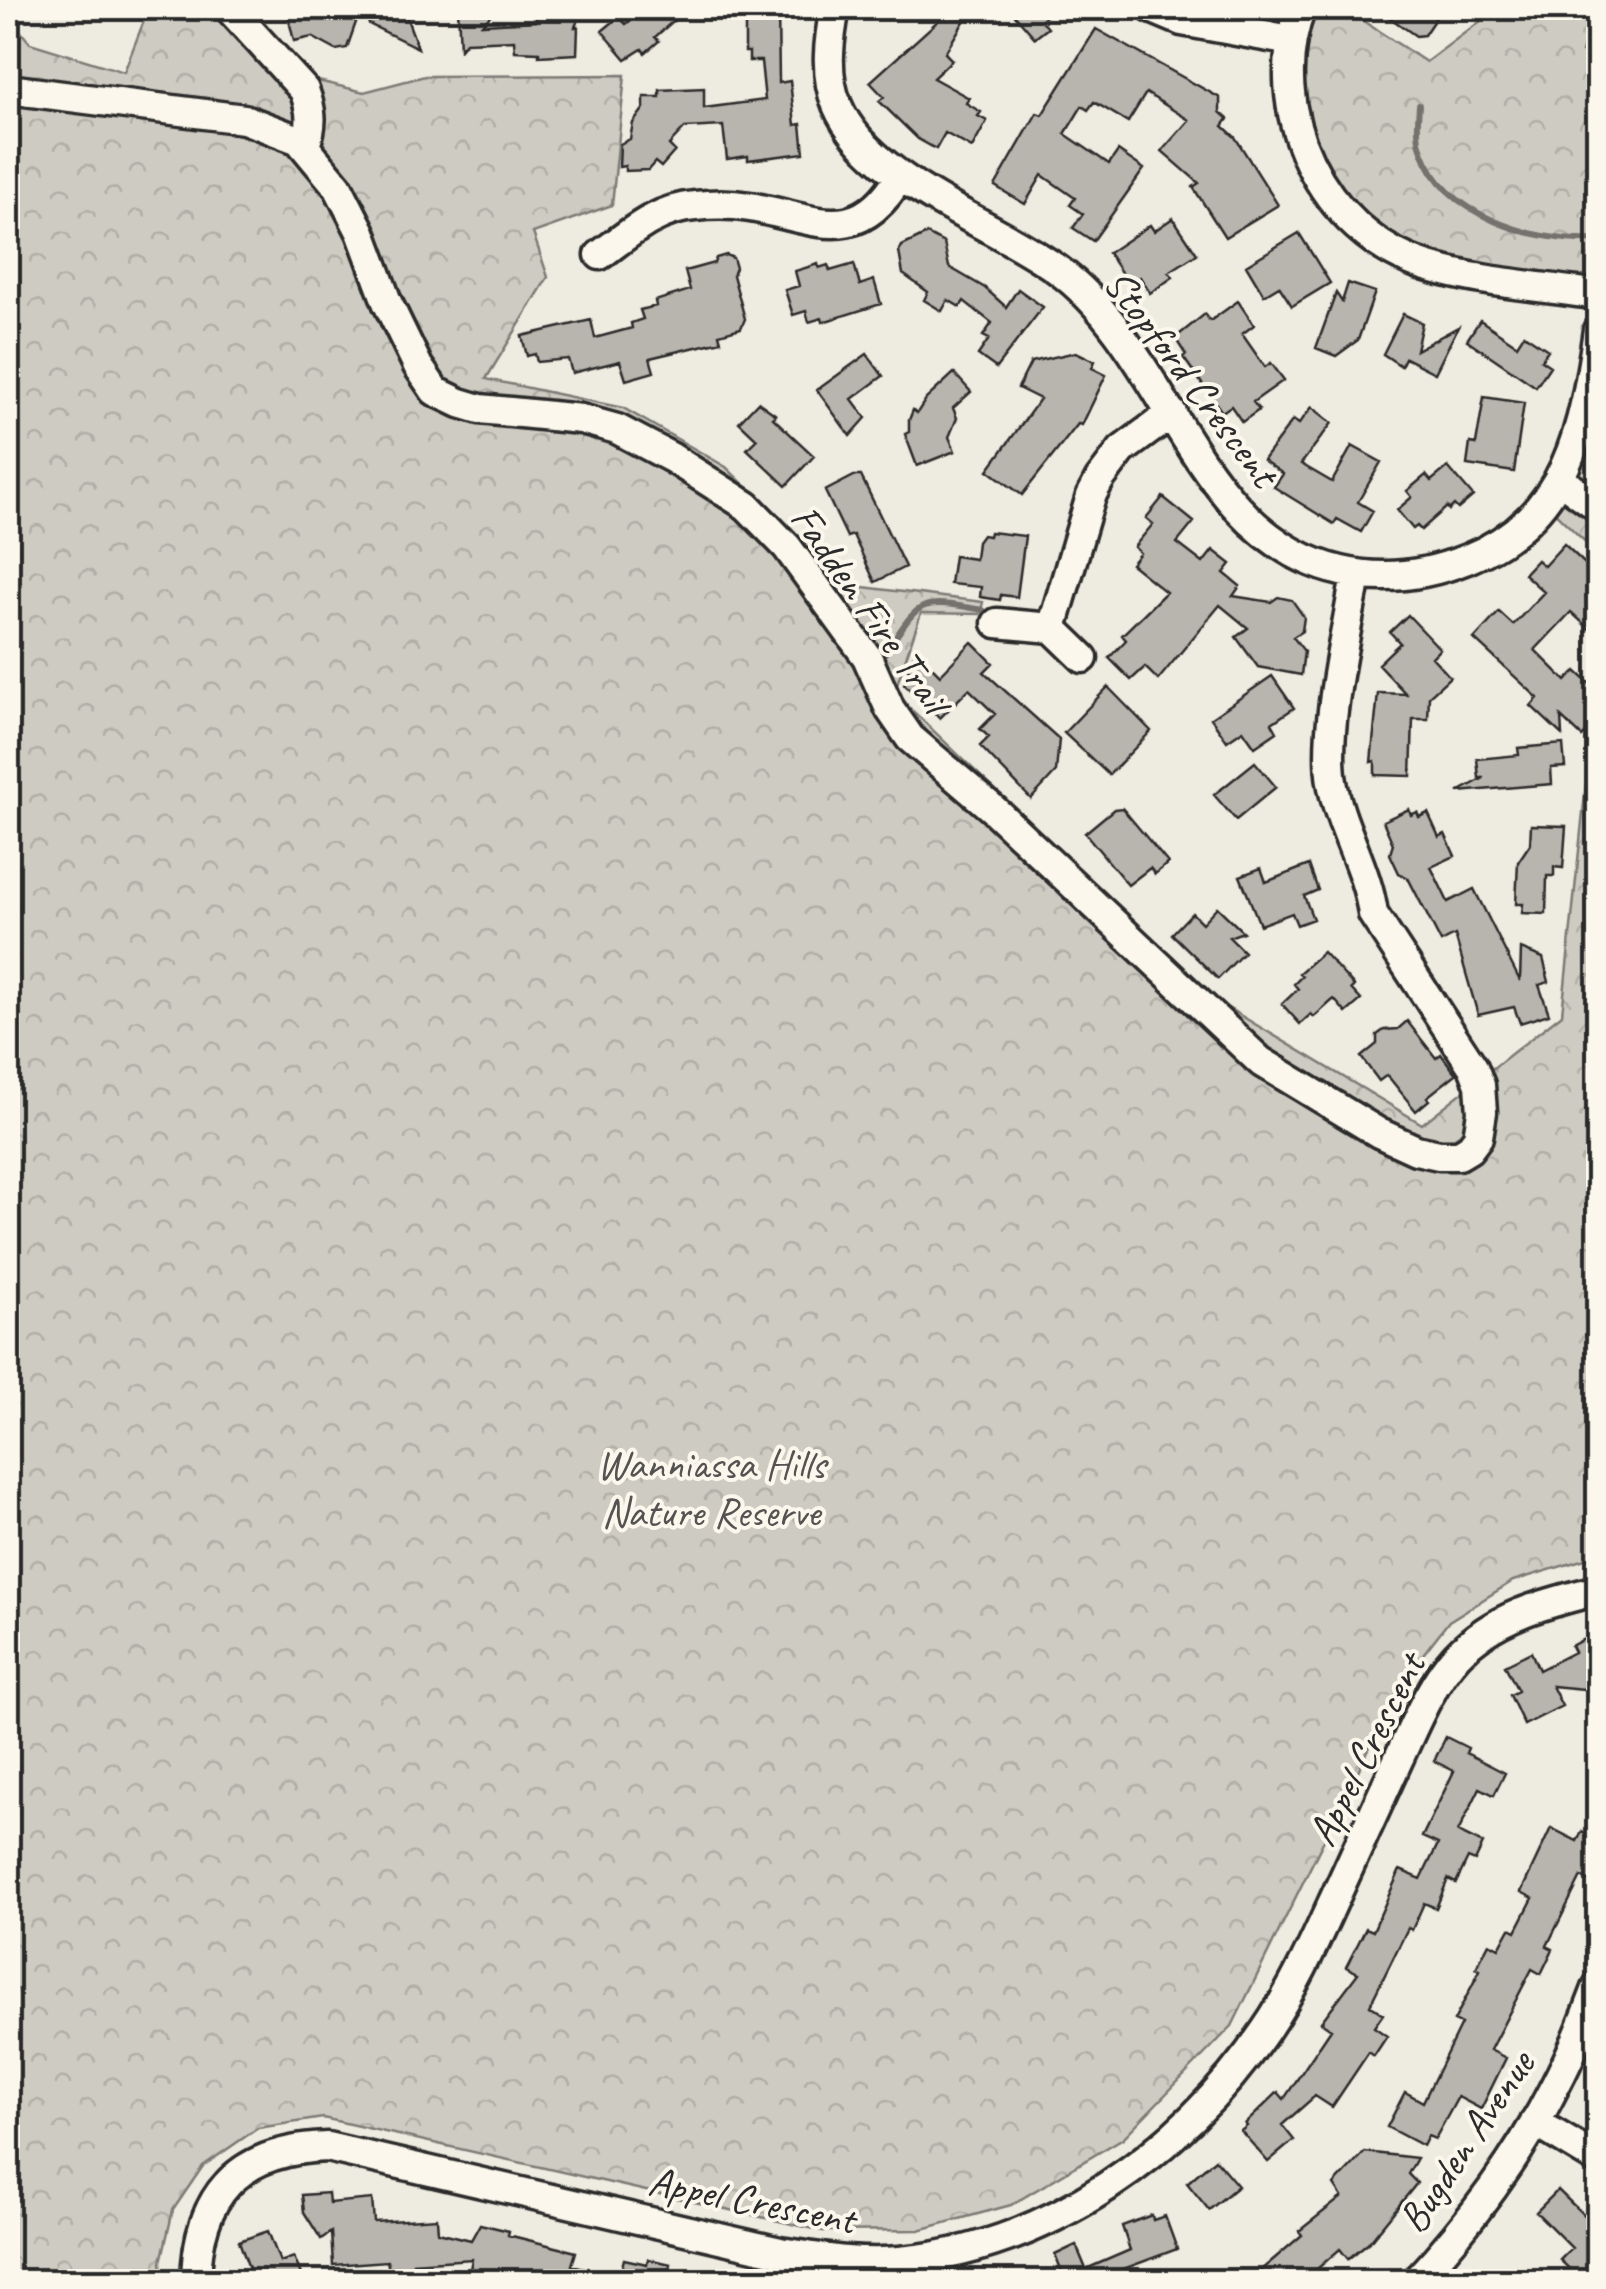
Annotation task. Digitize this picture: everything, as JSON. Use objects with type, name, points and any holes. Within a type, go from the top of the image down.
[{"type":"street","points":[[229,8],[304,90],[311,107],[312,128],[305,146]]},
{"type":"street","name":"Stopford Crescent","points":[[835,8],[829,38],[830,78],[837,105],[860,143],[900,176],[1060,271],[1092,300],[1133,351],[1227,499],[1254,528],[1286,550],[1320,566],[1356,574],[1400,576],[1443,568],[1482,553],[1516,530],[1560,479],[1582,426],[1598,330]]},
{"type":"street","points":[[1151,8],[1200,25],[1292,41]]},
{"type":"street","points":[[1301,8],[1287,78],[1292,117],[1312,168],[1354,223],[1387,248],[1423,265],[1598,294]]},
{"type":"street","name":"Fadden Fire Trail","points":[[8,89],[244,119],[305,146],[338,187],[418,366],[435,390],[460,404],[581,420],[616,429],[658,450],[747,506],[786,547],[867,656],[890,709],[910,738],[993,808],[1260,1062],[1416,1150],[1458,1155],[1470,1149],[1478,1137],[1482,1112],[1480,1085],[1373,914],[1369,886],[1339,814],[1331,779],[1332,728],[1356,574]]},
{"type":"street","points":[[600,256],[655,215],[692,206],[731,205],[818,224],[845,223],[878,206],[900,176]]},
{"type":"street","points":[[1052,628],[1100,479],[1122,450],[1172,413]]},
{"type":"street","points":[[1560,479],[1598,507]]},
{"type":"street","points":[[998,622],[1052,628],[1083,658]]},
{"type":"street","name":"Appel Crescent","points":[[196,2282],[197,2248],[214,2201],[234,2176],[261,2158],[292,2148],[327,2147],[780,2252],[839,2261],[896,2262],[952,2254],[1031,2229],[1116,2180],[1171,2137],[1220,2088],[1264,2032],[1301,1971],[1423,1706],[1458,1655],[1506,1618],[1598,1590]]},
{"type":"street","name":"Bugden Avenue","points":[[1415,2282],[1469,2218],[1535,2122],[1571,2053],[1598,1986]]},
{"type":"street","points":[[1535,2122],[1598,2160]]},
{"type":"green space","name":"Wanniassa Hills Nature Reserve","points":[[149,8],[246,8],[314,80],[364,92],[425,76],[625,75],[612,205],[533,233],[548,277],[486,379],[623,408],[726,467],[847,585],[983,602],[980,614],[921,613],[894,693],[1213,999],[1422,1124],[1562,1014],[1590,745],[1598,748],[1598,1555],[1513,1581],[1449,1621],[1403,1680],[1232,2026],[1123,2138],[1011,2205],[919,2230],[823,2231],[323,2118],[258,2128],[203,2166],[173,2210],[161,2262],[163,2281],[8,2281],[8,16],[30,43],[124,72]]},
{"type":"green space","points":[[1315,8],[1343,8],[1426,62],[1498,8],[1598,8],[1582,52],[1598,62],[1598,281],[1438,256],[1385,231],[1357,208],[1318,149],[1308,116],[1306,44]]},
{"type":"green space","points":[[1598,384],[1598,554],[1551,509]]},
{"type":"building","points":[[286,8],[361,8],[347,48],[336,50],[312,37],[294,41]]},
{"type":"building","points":[[363,8],[403,8],[418,48],[369,24]]},
{"type":"building","points":[[458,8],[497,8],[482,24],[536,21],[536,8],[583,8],[575,27],[577,54],[539,56],[539,52],[515,51],[514,40],[466,42],[460,49]]},
{"type":"building","points":[[645,8],[688,8],[655,37],[659,41],[645,53],[642,49],[626,59],[602,31],[619,17],[626,24]]},
{"type":"building","points":[[745,8],[778,8],[779,83],[790,81],[795,125],[801,124],[804,153],[727,159],[723,126],[685,128],[669,145],[675,151],[661,167],[655,162],[648,170],[625,171],[625,166],[619,167],[620,144],[630,139],[633,123],[644,108],[644,97],[660,97],[660,90],[704,88],[704,108],[765,100],[761,61],[749,61],[749,52],[745,52]]},
{"type":"building","points":[[919,8],[972,8],[945,53],[952,60],[933,78],[969,98],[966,103],[987,121],[972,148],[945,133],[936,149],[918,139],[879,101],[884,97],[870,82],[939,20]]},
{"type":"building","points":[[1009,8],[1056,8],[1041,20],[1048,28],[1035,38]]},
{"type":"building","points":[[1376,8],[1442,8],[1424,35],[1416,36]]},
{"type":"building","points":[[1096,29],[1220,98],[1220,112],[1228,119],[1223,126],[1235,137],[1278,205],[1225,237],[1193,187],[1199,183],[1162,151],[1189,120],[1146,93],[1128,122],[1094,102],[1088,110],[1082,106],[1065,134],[1109,164],[1118,151],[1144,169],[1093,241],[1073,228],[1083,214],[1070,205],[1075,198],[1042,175],[1025,204],[995,186],[1037,113],[1042,115]]},
{"type":"building","points":[[1173,218],[1197,254],[1169,272],[1173,277],[1150,293],[1140,277],[1129,284],[1108,253],[1150,225],[1154,231]]},
{"type":"building","points":[[1299,233],[1330,283],[1292,306],[1279,286],[1264,295],[1246,265]]},
{"type":"building","points":[[927,234],[944,243],[949,267],[985,288],[1006,307],[1018,289],[1043,307],[996,368],[978,355],[989,339],[983,336],[992,323],[964,301],[960,307],[948,300],[942,311],[924,300],[928,292],[903,274],[899,252],[902,246]]},
{"type":"building","points":[[716,258],[733,258],[736,268],[733,275],[745,319],[741,328],[719,334],[721,341],[650,358],[654,372],[626,380],[620,361],[572,373],[568,359],[537,362],[535,354],[527,356],[522,336],[591,320],[595,338],[632,328],[631,323],[643,319],[640,310],[690,290],[685,271],[714,263]]},
{"type":"building","points":[[818,264],[819,268],[828,265],[830,271],[854,264],[860,285],[874,280],[881,304],[823,322],[822,318],[809,322],[806,311],[793,315],[785,290],[799,286],[795,271]]},
{"type":"building","points":[[1348,283],[1375,292],[1358,340],[1336,356],[1316,348],[1336,293],[1342,302]]},
{"type":"building","points":[[1238,301],[1254,325],[1242,334],[1265,367],[1271,363],[1284,380],[1253,402],[1259,410],[1242,422],[1231,406],[1222,412],[1183,357],[1186,355],[1175,338],[1205,314],[1210,321]]},
{"type":"building","points":[[1403,314],[1422,323],[1416,350],[1458,327],[1435,373],[1405,358],[1401,366],[1383,354]]},
{"type":"building","points":[[1480,320],[1517,345],[1524,334],[1548,350],[1541,360],[1550,366],[1536,387],[1467,340]]},
{"type":"building","points":[[1076,352],[1095,361],[1092,368],[1106,375],[1082,425],[1078,424],[1022,495],[988,470],[1040,399],[1018,388],[1031,362]]},
{"type":"building","points":[[867,354],[883,376],[852,399],[866,418],[850,436],[817,390]]},
{"type":"building","points":[[954,373],[971,392],[953,408],[957,418],[949,437],[955,451],[917,466],[905,434],[909,432],[909,420],[913,410],[917,413]]},
{"type":"building","points":[[1484,397],[1524,403],[1514,472],[1467,465],[1470,443],[1476,444]]},
{"type":"building","points":[[758,402],[776,415],[773,418],[814,456],[786,486],[747,449],[757,439],[739,422]]},
{"type":"building","points":[[1312,407],[1332,423],[1301,464],[1332,482],[1352,446],[1381,462],[1358,502],[1373,511],[1361,532],[1337,519],[1334,524],[1274,487],[1283,474],[1263,460],[1293,420],[1299,424]]},
{"type":"building","points":[[1448,467],[1473,496],[1458,509],[1454,505],[1449,510],[1447,507],[1421,530],[1417,526],[1413,529],[1397,510],[1412,497],[1407,491],[1426,475],[1431,481]]},
{"type":"building","points":[[861,476],[905,567],[875,582],[853,535],[847,537],[825,491]]},
{"type":"building","points":[[1163,497],[1194,522],[1177,543],[1203,563],[1213,550],[1231,564],[1224,573],[1240,586],[1233,596],[1271,602],[1278,597],[1292,600],[1304,617],[1302,631],[1293,637],[1304,651],[1301,675],[1258,667],[1236,637],[1248,628],[1220,605],[1158,680],[1145,667],[1131,680],[1109,658],[1126,640],[1122,635],[1166,592],[1131,564],[1140,553],[1134,547],[1153,524],[1146,518]]},
{"type":"building","points":[[990,532],[1025,536],[1017,597],[980,597],[981,587],[950,584],[954,556],[975,559],[977,542]]},
{"type":"building","points":[[1564,544],[1598,576],[1598,637],[1571,612],[1535,650],[1566,681],[1576,671],[1598,691],[1598,746],[1561,717],[1562,735],[1531,706],[1538,698],[1474,639],[1499,612],[1513,625],[1544,592],[1524,574],[1537,560],[1544,566]]},
{"type":"building","points":[[1408,615],[1440,649],[1432,657],[1450,677],[1429,696],[1428,719],[1413,719],[1411,776],[1375,775],[1375,761],[1371,762],[1378,693],[1406,694],[1378,664],[1400,643],[1390,632]]},
{"type":"building","points":[[972,642],[993,663],[984,672],[1059,739],[1056,772],[1031,799],[980,746],[989,737],[980,729],[995,714],[969,689],[940,718],[904,684],[913,674],[904,665],[917,652],[940,675]]},
{"type":"building","points":[[1272,676],[1294,708],[1272,723],[1277,732],[1255,747],[1243,730],[1227,741],[1211,718]]},
{"type":"building","points":[[1108,687],[1151,731],[1109,775],[1064,733]]},
{"type":"building","points":[[1563,744],[1565,767],[1551,768],[1552,784],[1458,792],[1484,778],[1479,778],[1477,759],[1519,755],[1518,748]]},
{"type":"building","points":[[1255,762],[1276,787],[1236,820],[1214,795]]},
{"type":"building","points":[[1122,808],[1168,863],[1155,874],[1150,868],[1128,885],[1085,833],[1114,809]]},
{"type":"building","points":[[1409,809],[1411,815],[1417,812],[1419,817],[1428,813],[1439,837],[1445,834],[1455,856],[1431,867],[1448,902],[1474,889],[1520,981],[1521,949],[1543,958],[1549,982],[1539,985],[1549,1014],[1520,1023],[1514,1007],[1478,1015],[1455,935],[1441,942],[1408,878],[1399,873],[1390,854],[1393,844],[1383,821]]},
{"type":"building","points":[[1531,825],[1566,826],[1563,868],[1554,867],[1554,876],[1547,876],[1546,914],[1522,913],[1523,904],[1516,904],[1518,862],[1530,844]]},
{"type":"building","points":[[1309,865],[1318,890],[1304,896],[1313,919],[1297,925],[1292,913],[1260,925],[1240,876],[1261,868],[1266,882]]},
{"type":"building","points":[[1217,907],[1243,932],[1229,937],[1244,952],[1218,979],[1172,934],[1192,913],[1202,923]]},
{"type":"building","points":[[1323,952],[1354,986],[1351,989],[1361,1000],[1346,1013],[1334,999],[1300,1024],[1282,1004],[1298,989],[1294,984],[1302,976],[1299,973]]},
{"type":"building","points":[[1407,1021],[1436,1058],[1441,1054],[1456,1074],[1416,1111],[1387,1075],[1379,1081],[1361,1057],[1377,1044],[1377,1035],[1398,1029]]},
{"type":"building","points":[[1592,1638],[1598,1647],[1598,1685],[1584,1689],[1552,1686],[1562,1706],[1524,1725],[1510,1695],[1518,1691],[1505,1665],[1531,1652],[1539,1670],[1574,1652],[1571,1646]]},
{"type":"building","points":[[1446,1737],[1468,1748],[1466,1753],[1505,1773],[1494,1795],[1480,1788],[1458,1832],[1483,1844],[1475,1861],[1468,1858],[1456,1883],[1448,1879],[1436,1908],[1424,1903],[1412,1930],[1408,1928],[1370,2005],[1383,2014],[1374,2027],[1387,2036],[1374,2056],[1369,2052],[1332,2107],[1315,2096],[1282,2125],[1294,2140],[1268,2162],[1241,2131],[1278,2092],[1284,2099],[1331,2029],[1321,2022],[1358,1973],[1346,1967],[1366,1928],[1373,1931],[1400,1870],[1421,1879],[1438,1844],[1422,1837],[1454,1771],[1434,1761]]},
{"type":"building","points":[[1598,1811],[1598,1866],[1590,1882],[1581,1877],[1547,1946],[1553,1949],[1541,1974],[1532,1969],[1490,2050],[1506,2058],[1481,2109],[1458,2097],[1435,2139],[1428,2136],[1423,2146],[1387,2127],[1405,2092],[1423,2102],[1461,2024],[1454,2021],[1489,1943],[1499,1948],[1510,1928],[1516,1931],[1533,1898],[1521,1892],[1551,1828],[1577,1841],[1582,1832],[1587,1835]]},
{"type":"building","points":[[1365,2152],[1417,2158],[1408,2174],[1417,2183],[1370,2241],[1348,2259],[1340,2249],[1302,2282],[1247,2282],[1302,2235],[1299,2231],[1342,2197],[1334,2185]]},
{"type":"building","points":[[1215,2159],[1238,2186],[1209,2210],[1187,2183]]},
{"type":"building","points":[[1558,2190],[1598,2229],[1598,2265],[1583,2282],[1560,2260],[1572,2248],[1536,2212]]},
{"type":"building","points":[[328,2193],[329,2203],[372,2199],[374,2222],[437,2218],[438,2232],[471,2240],[480,2224],[509,2231],[508,2235],[576,2252],[572,2265],[613,2275],[613,2282],[554,2282],[537,2277],[536,2282],[520,2282],[498,2276],[497,2281],[469,2274],[472,2259],[413,2263],[414,2276],[391,2278],[387,2261],[333,2265],[331,2232],[321,2239],[304,2212],[302,2195]]},
{"type":"building","points":[[1152,2215],[1153,2220],[1165,2216],[1177,2249],[1118,2271],[1122,2282],[1057,2282],[1064,2278],[1055,2255],[1076,2245],[1086,2269],[1130,2250],[1122,2226]]},
{"type":"building","points":[[268,2231],[280,2262],[294,2257],[304,2282],[254,2282],[239,2241]]},
{"type":"building","points":[[624,2259],[671,2264],[666,2282],[618,2282]]},
{"type":"waterway","points":[[1419,105],[1422,151],[1450,193],[1471,209],[1521,231],[1598,240]]},
{"type":"waterway","points":[[885,653],[906,622],[922,607],[944,604],[983,610]]}]
